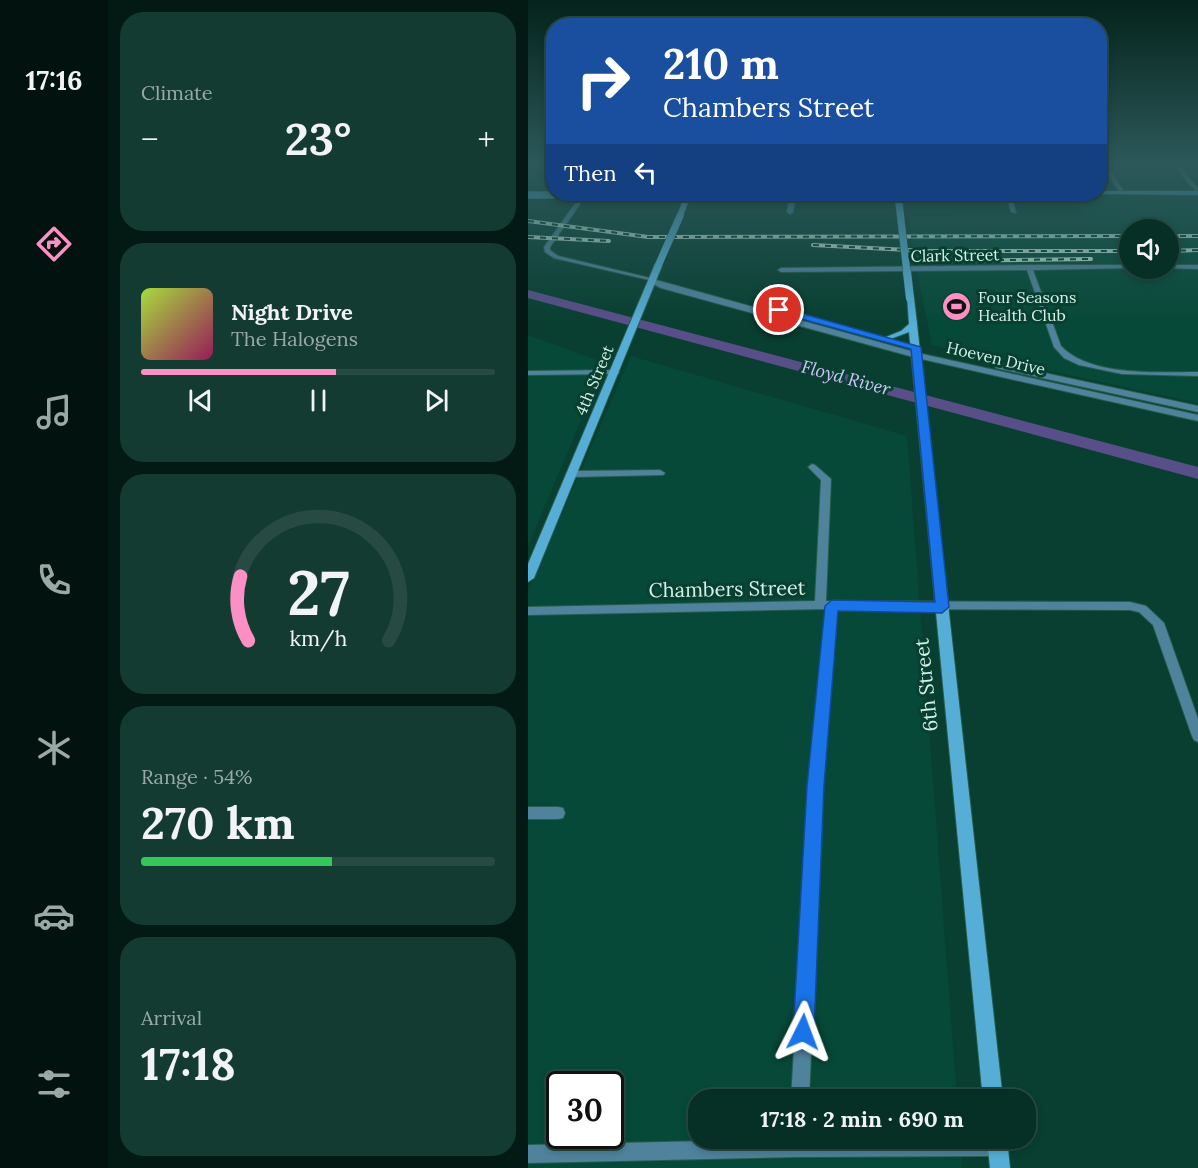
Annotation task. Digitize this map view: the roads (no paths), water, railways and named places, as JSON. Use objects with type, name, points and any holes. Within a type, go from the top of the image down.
[{"type":"main road","name":"4th Street","points":[[528,578],[680,216]]},
{"type":"main road","name":"6th Street","points":[[900,216],[992,1089]]},
{"type":"main road","points":[[885,339],[904,333],[913,324]]},
{"type":"main road","points":[[998,1149],[1000,1168]]},
{"type":"street","name":"Hoeven Drive","points":[[570,216],[547,249],[549,254],[652,280],[694,287],[885,339],[916,351],[1198,409]]},
{"type":"street","points":[[1029,267],[1058,347],[1066,358],[1126,371],[1198,374]]},
{"type":"street","name":"Clark Street","points":[[781,270],[1119,267]]},
{"type":"street","points":[[1179,267],[1198,267]]},
{"type":"street","name":"Hoeven Drive","points":[[652,280],[675,290],[916,351],[1198,418]]},
{"type":"street","points":[[528,373],[615,372]]},
{"type":"street","points":[[801,1089],[826,605],[826,480],[812,467]]},
{"type":"street","points":[[572,474],[660,473]]},
{"type":"street","name":"Chambers Street","points":[[528,611],[826,605],[942,607],[1120,605],[1142,609],[1158,623],[1162,632],[1198,736]]},
{"type":"street","points":[[528,813],[558,813]]},
{"type":"street","points":[[528,1154],[688,1147]]},
{"type":"waterway","name":"Floyd River","points":[[528,294],[1198,473]]},
{"type":"railway","points":[[528,221],[648,237],[1119,236]]},
{"type":"railway","points":[[1179,236],[1198,236]]},
{"type":"railway","points":[[528,237],[609,241]]},
{"type":"railway","points":[[813,245],[927,251],[1119,251]]},
{"type":"railway","points":[[1179,251],[1198,250]]},
{"type":"railway","points":[[926,261],[1091,259]]},
{"type":"place","name":"Four Seasons Health Club","points":[[957,306]]}]
